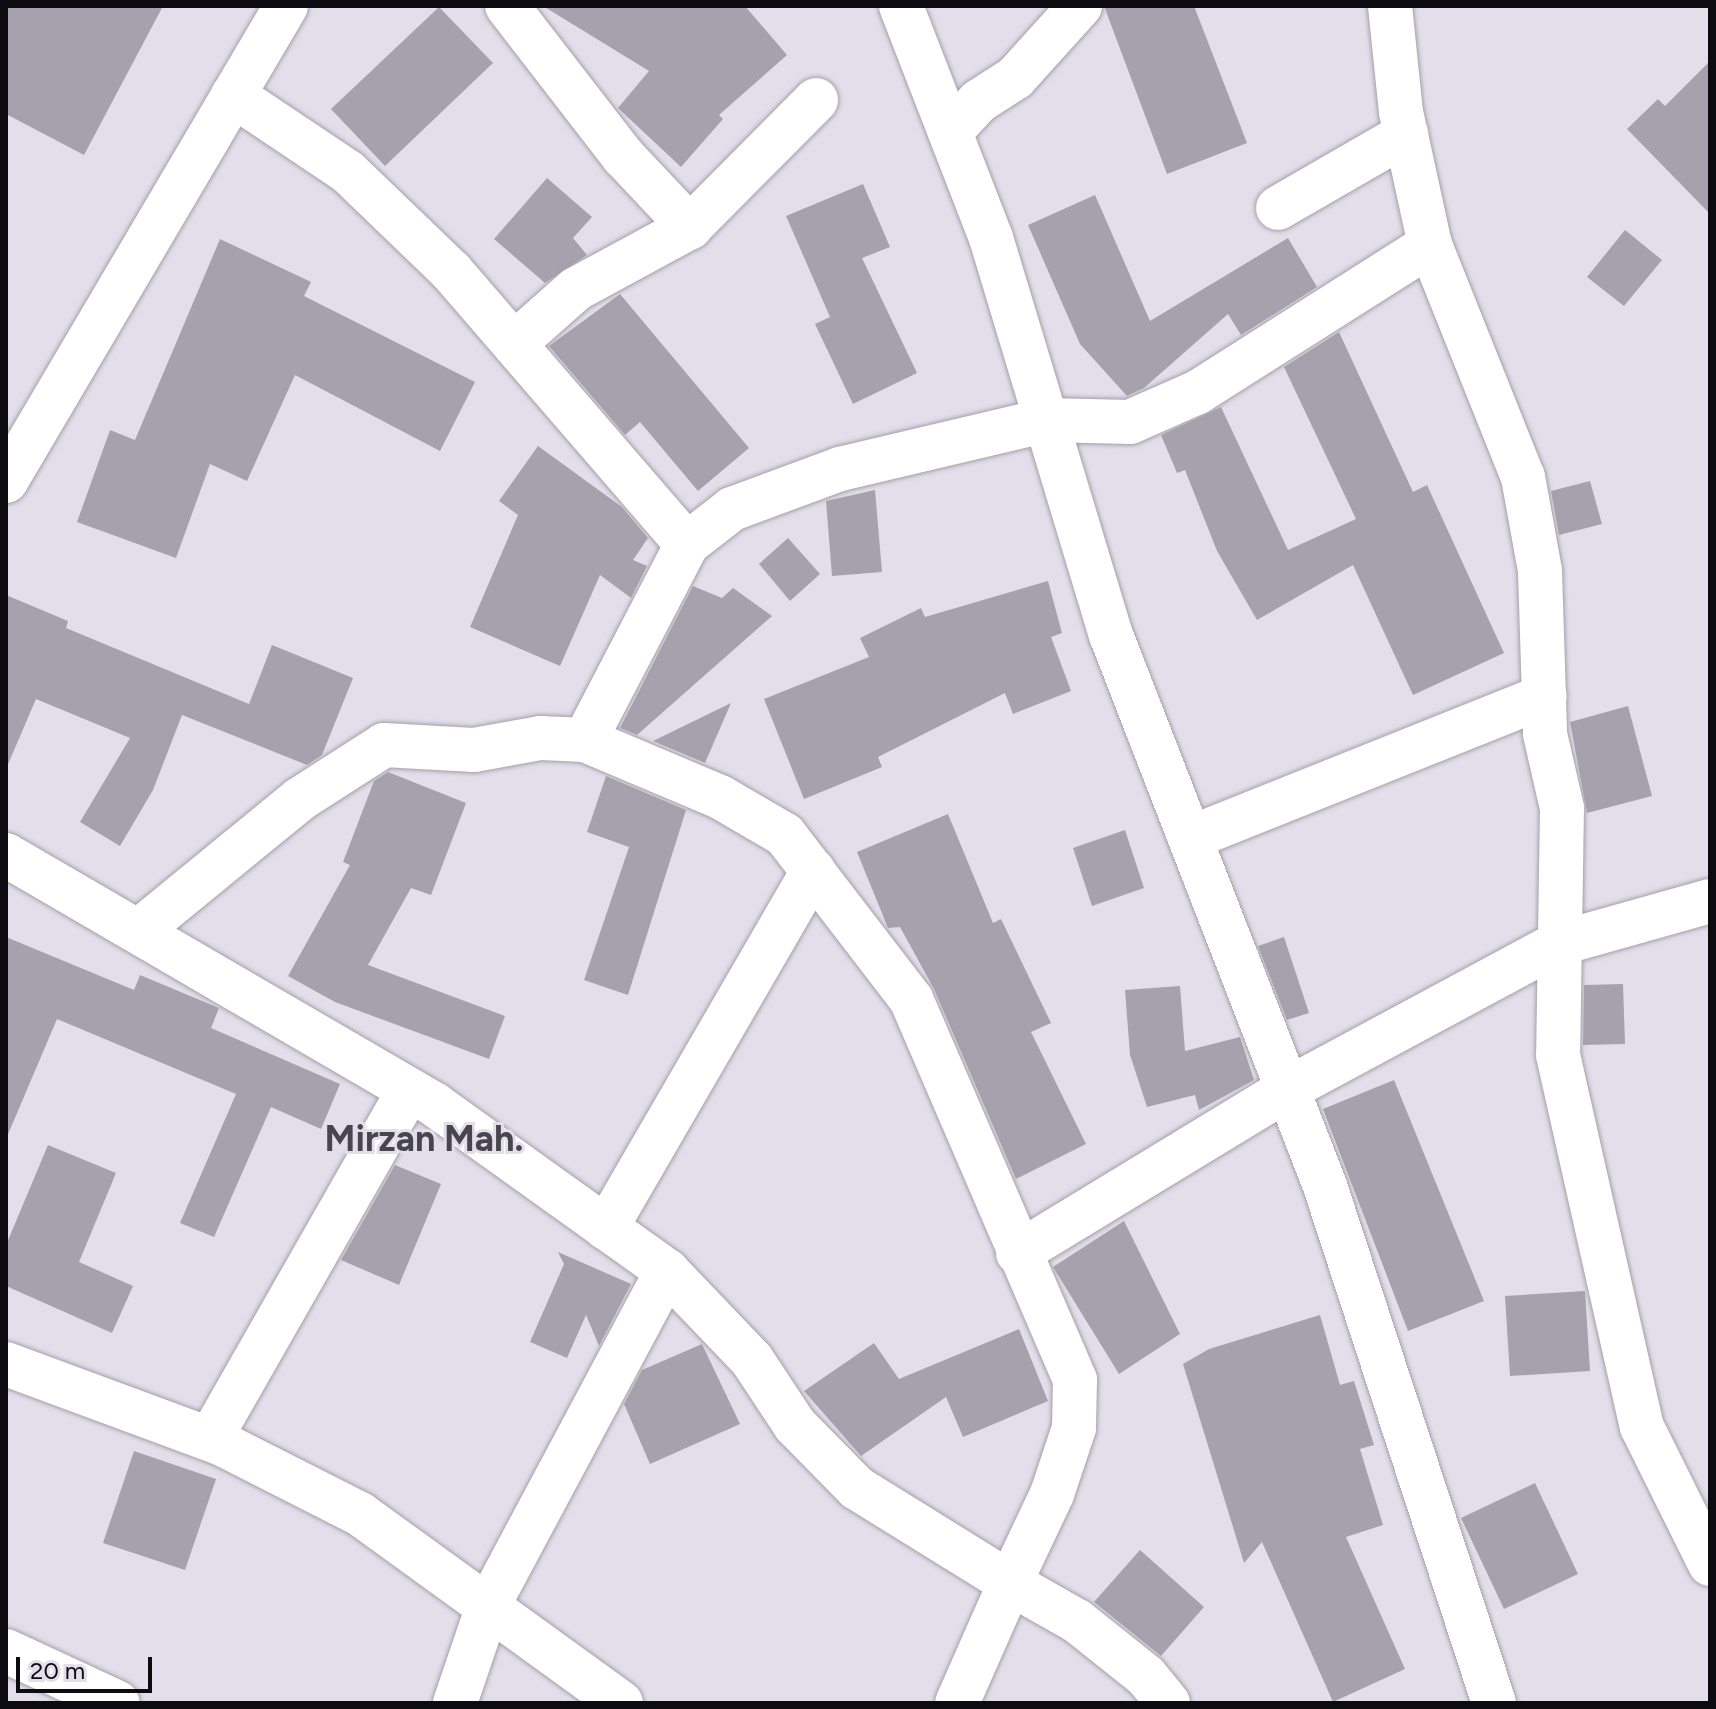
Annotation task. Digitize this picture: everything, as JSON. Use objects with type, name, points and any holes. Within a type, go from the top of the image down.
[{"type":"street","points":[[6,481],[286,6]]},
{"type":"street","points":[[507,6],[623,156],[690,227]]},
{"type":"street","points":[[901,6],[991,238],[1111,635],[1325,1186],[1494,1703]]},
{"type":"street","points":[[950,132],[979,101],[1015,78],[1080,6]]},
{"type":"street","points":[[1390,6],[1406,134],[1430,245],[1523,477],[1540,571],[1545,734],[1562,808],[1557,944],[1558,1055],[1642,1427],[1710,1564]]},
{"type":"street","points":[[233,95],[348,172],[515,343],[687,544]]},
{"type":"street","points":[[515,343],[576,289],[690,227],[816,100]]},
{"type":"street","points":[[1278,208],[1406,134]]},
{"type":"street","points":[[585,740],[687,544],[732,509],[840,469],[1047,420],[1130,422],[1198,392],[1430,245]]},
{"type":"street","points":[[1190,838],[1545,696]]},
{"type":"street","points":[[140,930],[300,799],[384,745],[474,750],[541,738],[585,740],[720,797],[785,835],[911,999],[1075,1380],[1074,1428],[1052,1494],[957,1703]]},
{"type":"street","points":[[6,855],[140,930],[409,1090],[667,1271],[752,1360],[795,1425],[857,1488],[1077,1621],[1146,1676],[1168,1703]]},
{"type":"street","points":[[606,1228],[813,871]]},
{"type":"street","points":[[1018,1253],[1286,1090],[1557,944],[1710,901]]},
{"type":"street","points":[[210,1439],[409,1090]]},
{"type":"street","points":[[455,1703],[488,1606],[667,1271]]},
{"type":"street","points":[[6,1364],[210,1439],[360,1514],[621,1703]]},
{"type":"street","points":[[6,1651],[118,1703]]},
{"type":"building","points":[[6,6],[163,6],[84,155],[6,114]]},
{"type":"building","points":[[543,6],[745,6],[787,55],[719,115],[723,119],[681,167],[618,108],[649,71]]},
{"type":"building","points":[[1104,6],[1194,6],[1247,143],[1167,174]]},
{"type":"building","points":[[439,7],[493,63],[385,166],[331,109]]},
{"type":"building","points":[[1710,61],[1710,214],[1627,129],[1658,99],[1665,106]]},
{"type":"building","points":[[547,178],[592,217],[573,238],[587,255],[545,283],[494,239]]},
{"type":"building","points":[[863,184],[890,247],[862,258],[917,373],[853,404],[815,324],[830,317],[786,216]]},
{"type":"building","points":[[1095,195],[1150,321],[1288,238],[1317,287],[1241,335],[1228,314],[1144,388],[1127,396],[1080,344],[1028,225]]},
{"type":"building","points":[[1625,230],[1662,260],[1624,306],[1587,277]]},
{"type":"building","points":[[220,239],[311,282],[304,296],[475,382],[440,451],[295,375],[247,481],[210,464],[176,558],[77,522],[110,430],[135,440]]},
{"type":"building","points":[[620,294],[749,448],[698,491],[640,422],[625,435],[549,346]]},
{"type":"building","points":[[1339,332],[1413,492],[1427,485],[1504,653],[1413,695],[1353,565],[1257,620],[1217,551],[1185,470],[1177,473],[1161,435],[1221,407],[1288,550],[1356,519],[1284,367]]},
{"type":"building","points":[[538,446],[622,507],[648,538],[633,560],[647,566],[631,598],[600,575],[560,666],[470,627],[518,515],[499,501]]},
{"type":"building","points":[[1590,481],[1602,524],[1559,535],[1551,491]]},
{"type":"building","points":[[875,490],[882,572],[832,576],[826,501]]},
{"type":"building","points":[[788,538],[820,574],[790,601],[759,564]]},
{"type":"building","points":[[1048,581],[1062,633],[1051,637],[1071,691],[1013,714],[1005,693],[878,757],[882,767],[804,799],[764,699],[869,657],[860,638],[921,608],[925,617]]},
{"type":"building","points":[[693,586],[722,598],[733,588],[772,616],[637,735],[620,728]]},
{"type":"building","points":[[6,595],[68,621],[66,628],[249,704],[272,645],[353,678],[322,755],[307,765],[182,715],[153,790],[120,846],[80,822],[130,738],[36,699],[6,769]]},
{"type":"building","points":[[731,703],[705,763],[653,741]]},
{"type":"building","points":[[1628,706],[1652,796],[1587,813],[1570,722]]},
{"type":"building","points":[[388,772],[466,803],[431,895],[411,888],[368,965],[505,1016],[489,1059],[335,1002],[288,976],[350,865],[343,862],[374,781]]},
{"type":"building","points":[[606,776],[686,810],[628,995],[584,980],[629,847],[587,832]]},
{"type":"building","points":[[948,814],[993,923],[1001,919],[1051,1023],[1031,1032],[1086,1144],[1016,1179],[934,989],[900,927],[888,928],[857,852]]},
{"type":"building","points":[[1125,830],[1144,888],[1092,906],[1073,848]]},
{"type":"building","points":[[6,937],[134,990],[140,975],[219,1008],[211,1028],[340,1084],[321,1129],[271,1107],[214,1237],[180,1223],[236,1094],[57,1019],[6,1139]]},
{"type":"building","points":[[1284,937],[1309,1013],[1287,1020],[1258,946]]},
{"type":"building","points":[[1623,984],[1625,1044],[1583,1045],[1584,985]]},
{"type":"building","points":[[1180,986],[1185,1051],[1240,1037],[1254,1080],[1199,1110],[1195,1095],[1147,1107],[1130,1055],[1125,990]]},
{"type":"building","points":[[1394,1080],[1484,1301],[1408,1331],[1323,1109]]},
{"type":"building","points":[[48,1145],[116,1173],[79,1262],[133,1286],[112,1333],[6,1286],[6,1245]]},
{"type":"building","points":[[395,1165],[441,1184],[399,1285],[341,1260]]},
{"type":"building","points":[[1124,1221],[1180,1334],[1119,1374],[1053,1267]]},
{"type":"building","points":[[558,1252],[631,1284],[599,1346],[586,1315],[567,1358],[530,1342],[564,1264]]},
{"type":"building","points":[[1585,1291],[1590,1371],[1510,1376],[1505,1296]]},
{"type":"building","points":[[1320,1315],[1340,1385],[1354,1381],[1374,1445],[1360,1449],[1383,1525],[1346,1537],[1405,1669],[1333,1702],[1262,1542],[1244,1563],[1183,1364],[1209,1349]]},
{"type":"building","points":[[1019,1329],[1048,1401],[963,1437],[946,1397],[861,1456],[804,1391],[874,1343],[899,1379]]},
{"type":"building","points":[[702,1344],[740,1424],[650,1464],[624,1404],[642,1370]]},
{"type":"building","points":[[134,1451],[216,1479],[185,1570],[103,1543]]},
{"type":"building","points":[[1535,1483],[1578,1574],[1504,1609],[1461,1518]]},
{"type":"building","points":[[1140,1550],[1204,1607],[1161,1656],[1094,1602]]},
{"type":"district","name":"Mirzan Mah.","points":[[424,1139]]}]
